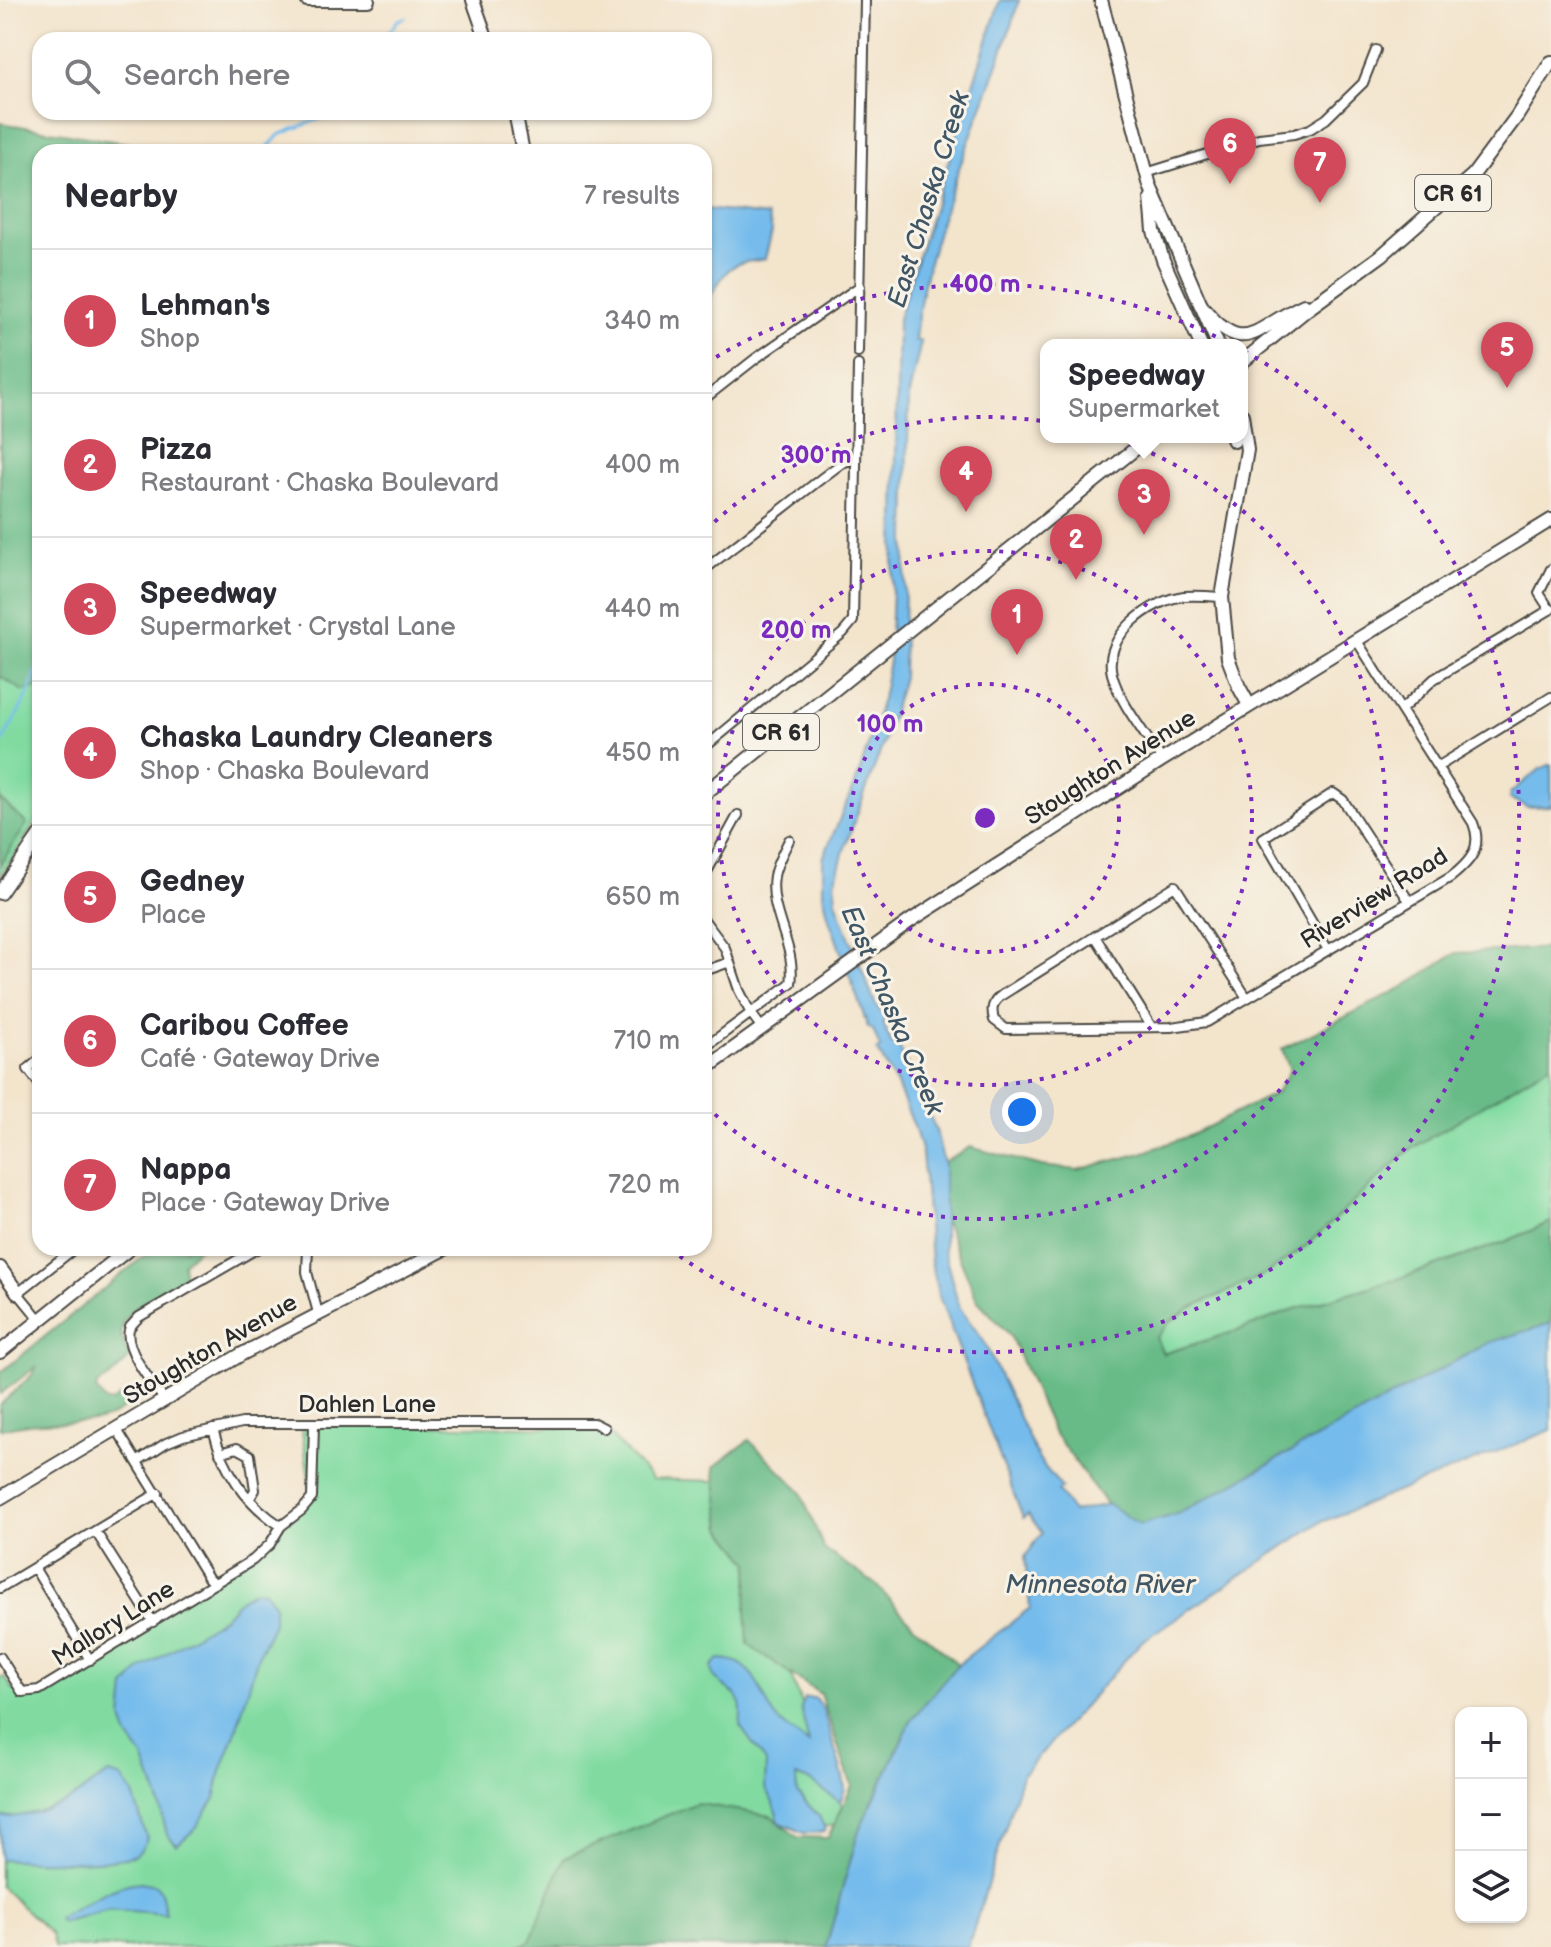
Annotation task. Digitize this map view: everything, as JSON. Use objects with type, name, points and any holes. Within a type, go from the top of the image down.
[{"type":"street","points":[[307,0],[368,0]]},
{"type":"street","points":[[473,0],[484,32]]},
{"type":"street","points":[[858,352],[865,0]]},
{"type":"street","points":[[1101,0],[1150,186],[1215,339]]},
{"type":"street","points":[[1146,173],[1259,138],[1310,129],[1326,119],[1363,83],[1376,50]]},
{"type":"street","name":"CR 61","points":[[1248,357],[1382,255],[1473,175],[1517,116],[1551,62]]},
{"type":"street","points":[[517,120],[521,144]]},
{"type":"street","points":[[1150,186],[1154,231],[1173,286],[1198,339]]},
{"type":"street","points":[[712,393],[860,286]]},
{"type":"street","points":[[1200,304],[1221,329],[1245,335],[1262,331],[1287,313],[1325,296]]},
{"type":"street","points":[[712,741],[843,633],[853,621],[858,365]]},
{"type":"street","name":"CR 61","points":[[712,788],[1143,443]]},
{"type":"street","points":[[1235,443],[1243,467]]},
{"type":"street","points":[[1246,443],[1239,505],[1222,597],[1228,658],[1249,705]]},
{"type":"street","points":[[712,564],[842,463],[856,458]]},
{"type":"street","name":"Stoughton Avenue","points":[[712,1064],[875,944],[1249,705],[1551,520]]},
{"type":"street","points":[[1402,709],[1434,679],[1550,610],[1539,593],[1551,569]]},
{"type":"street","points":[[1162,760],[1129,709],[1112,674],[1110,659],[1115,642],[1125,627],[1166,601],[1183,596],[1222,597]]},
{"type":"street","name":"Riverview Road","points":[[1095,936],[994,1001],[991,1011],[994,1020],[1006,1029],[1207,1022],[1459,871],[1474,856],[1477,832],[1473,823],[1357,641]]},
{"type":"street","points":[[1439,766],[1551,697]]},
{"type":"street","points":[[1328,950],[1263,838],[1333,793],[1343,800],[1409,901]]},
{"type":"street","points":[[712,862],[738,815]]},
{"type":"street","points":[[712,1042],[791,983],[791,958],[774,884],[774,874],[789,840]]},
{"type":"street","points":[[0,893],[32,847]]},
{"type":"street","points":[[1151,1026],[1095,936],[1175,886],[1247,998]]},
{"type":"street","points":[[712,938],[725,948],[739,990],[762,1028]]},
{"type":"street","points":[[712,968],[730,962]]},
{"type":"street","points":[[18,1293],[65,1256]]},
{"type":"street","points":[[0,1352],[120,1256]]},
{"type":"street","points":[[164,1399],[141,1369],[128,1337],[130,1327],[139,1317],[244,1256]]},
{"type":"street","points":[[308,1256],[307,1272],[318,1313]]},
{"type":"street","name":"Stoughton Avenue","points":[[0,1498],[164,1399],[318,1313],[431,1256]]},
{"type":"street","points":[[0,1268],[40,1320]]},
{"type":"street","name":"Dahlen Lane","points":[[138,1461],[178,1438],[242,1423],[594,1423],[604,1428]]},
{"type":"street","name":"Mallory Lane","points":[[0,1657],[22,1692],[30,1693],[54,1682],[253,1560],[270,1544],[281,1526],[312,1498],[314,1424]]},
{"type":"street","points":[[116,1428],[209,1579],[216,1583]]},
{"type":"street","points":[[213,1429],[220,1453],[236,1483],[266,1517],[281,1526]]},
{"type":"street","points":[[220,1453],[237,1448],[250,1455],[255,1490],[250,1498]]},
{"type":"street","points":[[0,1588],[158,1493]]},
{"type":"street","points":[[96,1532],[153,1622]]},
{"type":"street","points":[[35,1569],[90,1660]]},
{"type":"green space","points":[[0,123],[131,144],[32,144],[32,689],[23,691],[0,676]]},
{"type":"green space","points":[[0,549],[32,562],[32,827],[0,877]]},
{"type":"green space","points":[[0,799],[27,824],[0,865]]},
{"type":"green space","points":[[1551,948],[1551,1064],[1408,1151],[1306,1246],[1264,1275],[1190,1308],[1169,1322],[1156,1338],[1163,1354],[1295,1309],[1404,1277],[1551,1222],[1551,1327],[1188,1517],[1136,1532],[1114,1515],[1052,1430],[1010,1335],[977,1300],[944,1219],[943,1163],[970,1147],[1042,1166],[1077,1170],[1142,1153],[1192,1135],[1276,1093],[1290,1070],[1282,1049],[1402,988],[1456,953]]},
{"type":"green space","points":[[1551,1064],[1551,1222],[1404,1277],[1295,1309],[1162,1354],[1156,1338],[1168,1323],[1190,1308],[1264,1275],[1306,1246],[1408,1151]]},
{"type":"green space","points":[[144,1256],[190,1256],[183,1263],[185,1278],[148,1299],[125,1320],[122,1335],[130,1358],[97,1385],[96,1390],[106,1402],[120,1396],[128,1403],[120,1411],[101,1420],[0,1429],[0,1405],[31,1376],[37,1366],[0,1394],[0,1373]]},
{"type":"green space","points":[[301,1424],[604,1428],[652,1479],[716,1481],[722,1528],[750,1563],[746,1610],[791,1676],[849,1824],[796,1829],[712,1806],[564,1858],[530,1941],[516,1947],[54,1947],[51,1934],[0,1886],[0,1678],[5,1677],[13,1689],[32,1699],[47,1695],[72,1680],[281,1526],[312,1498]]},
{"type":"green space","points":[[749,1440],[800,1490],[824,1549],[875,1584],[914,1626],[958,1664],[912,1719],[859,1830],[826,1947],[515,1947],[530,1941],[564,1858],[696,1803],[771,1816],[797,1837],[828,1838],[852,1786],[820,1694],[748,1645],[746,1610],[750,1563],[722,1528],[714,1467]]},
{"type":"water","name":"Minnesota River","points":[[1000,0],[1019,0],[944,211],[921,297],[915,340],[921,342],[909,394],[903,677],[835,883],[836,900],[843,921],[875,1003],[885,1019],[883,1023],[892,1044],[897,1042],[936,1130],[944,1165],[944,1251],[959,1307],[983,1340],[1039,1460],[1062,1488],[1058,1491],[1073,1512],[1108,1504],[1140,1525],[1180,1513],[1488,1343],[1551,1323],[1551,1430],[1319,1523],[1141,1642],[1022,1775],[968,1947],[826,1947],[859,1830],[912,1719],[958,1664],[1030,1608],[1025,1557],[1042,1533],[1028,1514],[1023,1518],[938,1294],[931,1261],[922,1153],[897,1085],[877,1050],[880,1048],[873,1030],[868,1027],[823,894],[823,858],[859,774],[882,699],[889,661],[898,319]]},
{"type":"water","points":[[712,210],[768,216],[772,231],[765,259],[741,263],[723,277],[712,294]]},
{"type":"water","points":[[1551,764],[1551,806],[1527,807],[1509,798],[1510,793]]},
{"type":"water","points":[[264,1590],[274,1604],[274,1623],[258,1656],[215,1798],[196,1828],[177,1845],[167,1835],[143,1757],[127,1735],[122,1719],[125,1687],[140,1670],[224,1617],[241,1598]]},
{"type":"water","points":[[719,1659],[743,1665],[756,1680],[778,1720],[809,1744],[801,1708],[805,1698],[815,1698],[823,1709],[843,1777],[845,1789],[840,1802],[810,1781],[796,1776],[797,1793],[819,1816],[824,1832],[804,1833],[779,1822],[765,1788],[766,1762],[740,1726],[738,1699],[713,1675],[712,1666]]},
{"type":"water","points":[[109,1774],[122,1778],[133,1794],[147,1838],[138,1853],[93,1861],[0,1859],[0,1817],[55,1806]]},
{"type":"water","points":[[141,1882],[156,1885],[161,1892],[166,1914],[109,1909],[61,1922],[58,1918],[109,1891]]},
{"type":"waterway","name":"East Chaska Creek","points":[[389,32],[398,20],[405,18]]},
{"type":"waterway","name":"East Chaska Creek","points":[[271,144],[279,135],[317,120]]},
{"type":"waterway","name":"East Chaska Creek","points":[[0,746],[32,683]]},
{"type":"place","name":"Caribou Coffee","points":[[1230,184]]},
{"type":"place","name":"Nappa","points":[[1320,203]]},
{"type":"place","name":"Gedney","points":[[1507,388]]},
{"type":"place","name":"Chaska Laundry Cleaners","points":[[966,512]]},
{"type":"place","name":"Speedway","points":[[1144,535]]},
{"type":"place","name":"Pizza","points":[[1076,580]]},
{"type":"place","name":"Lehman's","points":[[1017,655]]}]
